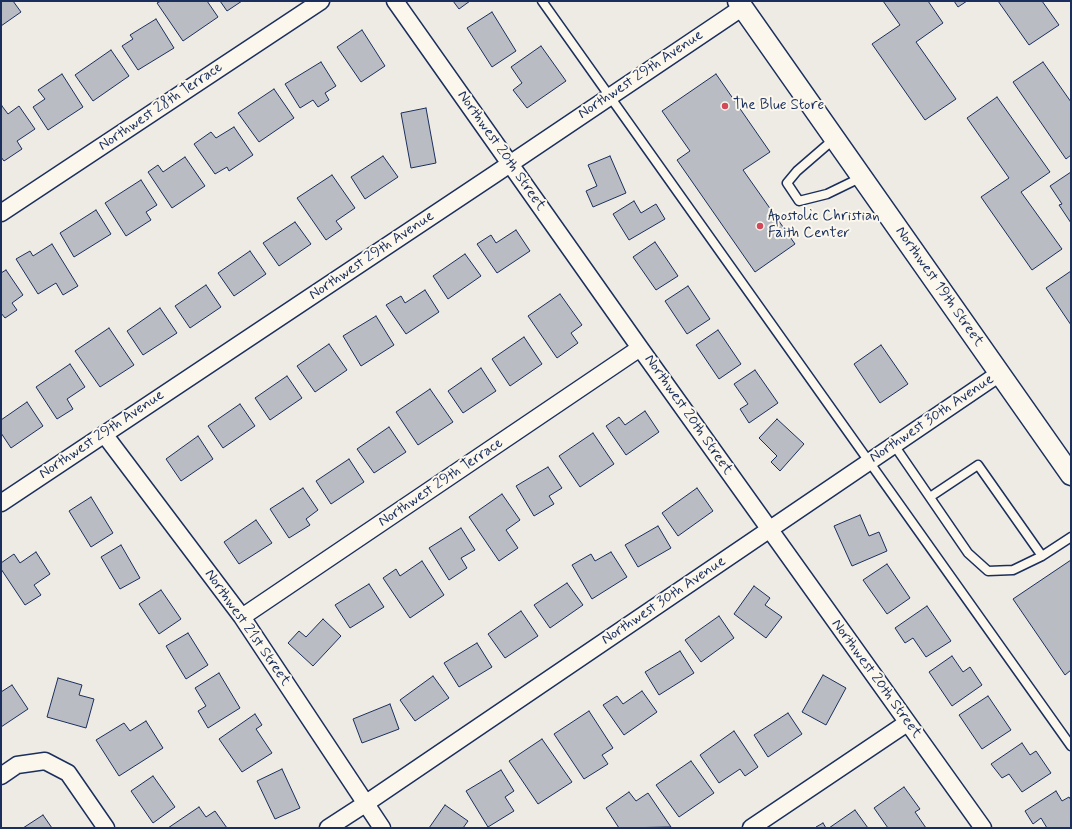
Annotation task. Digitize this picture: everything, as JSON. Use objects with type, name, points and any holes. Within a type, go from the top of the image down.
[{"type":"street","name":"Northwest 28th Terrace","points":[[1,214],[321,1]]},
{"type":"street","name":"Northwest 20th Street","points":[[395,1],[640,348],[983,828]]},
{"type":"street","name":"Northwest 29th Avenue","points":[[1,503],[610,97],[740,4]]},
{"type":"street","name":"Northwest 19th Street","points":[[740,4],[1071,475]]},
{"type":"street","name":"Northwest 29th Terrace","points":[[242,617],[640,348]]},
{"type":"street","name":"Northwest 30th Avenue","points":[[328,828],[366,804],[1000,373]]},
{"type":"street","name":"Northwest 21st Street","points":[[104,434],[242,617],[382,828]]},
{"type":"street","points":[[751,828],[907,723]]},
{"type":"street","points":[[1,776],[17,765],[45,761],[68,773],[106,828]]},
{"type":"lane","points":[[542,1],[1071,746]]},
{"type":"lane","points":[[835,138],[797,171],[787,183],[799,201],[827,194],[862,177]]},
{"type":"lane","points":[[894,445],[968,553],[988,571],[1013,570],[1042,556],[1071,537]]},
{"type":"lane","points":[[930,497],[978,465],[1042,556]]},
{"type":"building","points":[[1,1],[13,1],[21,12],[1,26]]},
{"type":"building","points":[[161,1],[207,1],[218,17],[183,41],[157,3]]},
{"type":"building","points":[[220,1],[242,1],[227,11]]},
{"type":"building","points":[[453,1],[470,1],[459,9]]},
{"type":"building","points":[[883,1],[928,1],[943,23],[916,42],[956,99],[925,120],[872,44],[900,25]]},
{"type":"building","points":[[954,1],[967,1],[958,7]]},
{"type":"building","points":[[998,1],[1042,1],[1059,25],[1029,45]]},
{"type":"building","points":[[492,12],[516,51],[492,67],[467,28]]},
{"type":"building","points":[[156,19],[174,48],[138,70],[122,46],[133,39],[130,35]]},
{"type":"building","points":[[362,30],[385,66],[361,82],[337,47]]},
{"type":"building","points":[[541,46],[566,81],[527,108],[513,90],[522,83],[511,67]]},
{"type":"building","points":[[111,50],[129,76],[93,101],[75,75]]},
{"type":"building","points":[[321,62],[336,86],[325,93],[329,100],[318,107],[313,100],[300,108],[285,84]]},
{"type":"building","points":[[1043,62],[1071,102],[1071,155],[1066,159],[1013,82]]},
{"type":"building","points":[[62,74],[83,107],[48,130],[33,107],[45,99],[38,90]]},
{"type":"building","points":[[716,74],[770,152],[743,170],[795,244],[755,272],[677,160],[690,151],[662,111]]},
{"type":"building","points":[[274,89],[294,118],[259,142],[238,113]]},
{"type":"building","points":[[997,97],[1050,172],[1021,192],[1062,249],[1032,270],[981,197],[1009,178],[967,118]]},
{"type":"building","points":[[2,106],[8,114],[19,106],[35,129],[17,141],[22,149],[4,161],[1,157]]},
{"type":"building","points":[[426,108],[436,163],[411,168],[401,113]]},
{"type":"building","points":[[234,127],[253,155],[229,171],[227,167],[215,174],[194,144],[211,132],[216,138]]},
{"type":"building","points":[[383,156],[398,177],[365,199],[351,177]]},
{"type":"building","points":[[610,156],[626,193],[593,207],[586,191],[597,186],[588,165]]},
{"type":"building","points":[[185,157],[205,186],[172,208],[148,172],[158,165],[163,172]]},
{"type":"building","points":[[1071,172],[1071,223],[1059,205],[1062,204],[1050,186]]},
{"type":"building","points":[[332,175],[355,208],[336,221],[342,229],[326,240],[297,198]]},
{"type":"building","points":[[141,180],[157,205],[146,212],[151,220],[126,236],[105,203]]},
{"type":"building","points":[[634,201],[641,213],[656,204],[665,219],[629,240],[613,214]]},
{"type":"building","points":[[96,210],[111,234],[74,257],[60,233]]},
{"type":"building","points":[[295,222],[311,244],[279,266],[263,243]]},
{"type":"building","points":[[516,230],[530,251],[497,273],[477,244],[491,235],[496,243]]},
{"type":"building","points":[[655,242],[678,276],[656,290],[633,257]]},
{"type":"building","points":[[52,244],[78,286],[63,295],[56,283],[38,294],[16,259],[30,251],[33,256]]},
{"type":"building","points":[[250,251],[266,274],[234,296],[218,273]]},
{"type":"building","points":[[465,254],[481,276],[448,299],[433,276]]},
{"type":"building","points":[[6,270],[23,295],[12,303],[17,310],[5,318],[1,313],[1,273]]},
{"type":"building","points":[[1071,271],[1071,325],[1046,288]]},
{"type":"building","points":[[206,285],[221,307],[190,328],[175,306]]},
{"type":"building","points":[[688,286],[710,319],[687,334],[665,301]]},
{"type":"building","points":[[425,290],[439,312],[406,334],[386,305],[401,296],[405,303]]},
{"type":"building","points":[[560,294],[582,325],[571,333],[578,343],[557,358],[528,316]]},
{"type":"building","points":[[160,308],[177,333],[143,355],[127,331]]},
{"type":"building","points":[[376,316],[394,345],[361,366],[343,336]]},
{"type":"building","points":[[109,328],[134,365],[100,387],[75,351]]},
{"type":"building","points":[[718,330],[741,364],[719,379],[696,345]]},
{"type":"building","points":[[524,337],[542,364],[510,386],[492,359]]},
{"type":"building","points":[[329,344],[347,370],[315,392],[297,366]]},
{"type":"building","points":[[881,345],[908,384],[880,403],[854,364]]},
{"type":"building","points":[[70,364],[85,387],[67,399],[73,409],[57,419],[36,387]]},
{"type":"building","points":[[481,368],[496,391],[463,413],[448,391]]},
{"type":"building","points":[[755,370],[778,403],[749,423],[740,409],[748,404],[734,384]]},
{"type":"building","points":[[287,376],[302,398],[270,420],[255,398]]},
{"type":"building","points":[[430,389],[453,422],[418,445],[396,412]]},
{"type":"building","points":[[27,402],[43,426],[11,448],[1,433],[1,420]]},
{"type":"building","points":[[240,404],[255,426],[223,448],[208,426]]},
{"type":"building","points":[[645,411],[659,432],[626,455],[606,426],[619,417],[625,425]]},
{"type":"building","points":[[777,419],[804,444],[780,471],[771,462],[777,456],[759,438]]},
{"type":"building","points":[[389,427],[406,452],[374,473],[357,449]]},
{"type":"building","points":[[593,433],[614,464],[580,487],[559,456]]},
{"type":"building","points":[[198,436],[213,459],[181,481],[166,459]]},
{"type":"building","points":[[349,459],[364,482],[331,504],[316,481]]},
{"type":"building","points":[[548,467],[562,488],[549,496],[554,504],[534,516],[516,486]]},
{"type":"building","points":[[303,488],[318,510],[306,519],[310,525],[289,538],[270,509]]},
{"type":"building","points":[[697,488],[713,511],[678,536],[662,513]]},
{"type":"building","points":[[502,494],[520,520],[506,530],[518,548],[499,561],[469,517]]},
{"type":"building","points":[[91,497],[113,533],[91,547],[69,511]]},
{"type":"building","points":[[860,515],[869,536],[879,532],[887,551],[852,566],[834,526]]},
{"type":"building","points":[[256,520],[272,543],[239,564],[224,542]]},
{"type":"building","points":[[658,526],[671,548],[638,567],[625,545]]},
{"type":"building","points":[[461,528],[475,550],[461,558],[467,568],[449,580],[429,548]]},
{"type":"building","points":[[121,545],[140,578],[120,589],[101,557]]},
{"type":"building","points":[[36,552],[50,574],[34,585],[41,595],[25,605],[1,569],[1,563],[14,554],[20,563]]},
{"type":"building","points":[[611,552],[627,577],[592,599],[572,565],[591,554],[595,561]]},
{"type":"building","points":[[1071,560],[1071,670],[1065,675],[1013,599]]},
{"type":"building","points":[[422,561],[444,595],[410,618],[383,578],[396,569],[400,576]]},
{"type":"building","points":[[887,564],[910,598],[887,614],[863,580]]},
{"type":"building","points":[[567,583],[583,605],[550,628],[534,605]]},
{"type":"building","points":[[369,584],[384,607],[350,628],[335,605]]},
{"type":"building","points":[[754,586],[770,598],[765,605],[782,617],[766,638],[734,614]]},
{"type":"building","points":[[161,590],[181,619],[159,634],[139,604]]},
{"type":"building","points":[[927,606],[951,641],[926,657],[913,638],[905,643],[895,628]]},
{"type":"building","points":[[521,611],[538,636],[505,658],[488,634]]},
{"type":"building","points":[[719,616],[734,638],[701,662],[685,640]]},
{"type":"building","points":[[323,619],[341,636],[313,666],[288,643],[299,631],[306,637]]},
{"type":"building","points":[[188,633],[208,665],[186,679],[166,646]]},
{"type":"building","points":[[477,643],[492,667],[459,687],[444,663]]},
{"type":"building","points":[[680,651],[694,673],[659,695],[645,672]]},
{"type":"building","points":[[952,656],[963,672],[970,667],[982,685],[952,706],[929,672]]},
{"type":"building","points":[[219,673],[240,708],[208,728],[198,711],[206,706],[195,688]]},
{"type":"building","points":[[823,675],[846,688],[826,725],[802,712]]},
{"type":"building","points":[[433,676],[449,698],[415,721],[400,700]]},
{"type":"building","points":[[58,678],[82,685],[79,695],[94,699],[86,728],[47,717]]},
{"type":"building","points":[[12,685],[28,709],[1,727],[1,692]]},
{"type":"building","points":[[642,691],[657,712],[624,735],[603,705],[617,696],[623,704]]},
{"type":"building","points":[[988,696],[1011,730],[982,749],[959,715]]},
{"type":"building","points":[[390,704],[399,729],[362,743],[353,719]]},
{"type":"building","points":[[589,711],[613,748],[602,755],[608,764],[584,779],[554,734]]},
{"type":"building","points":[[788,713],[802,734],[768,757],[754,735]]},
{"type":"building","points":[[255,714],[262,725],[256,729],[272,753],[242,772],[219,739]]},
{"type":"building","points":[[146,721],[163,748],[119,776],[96,740],[124,723],[130,731]]},
{"type":"building","points":[[734,731],[758,767],[745,776],[740,769],[719,783],[700,755]]},
{"type":"building","points":[[542,739],[572,782],[538,804],[509,761]]},
{"type":"building","points":[[1022,743],[1030,755],[1036,751],[1051,773],[1022,792],[1009,774],[1002,778],[991,764]]},
{"type":"building","points":[[691,761],[714,793],[679,817],[656,785]]},
{"type":"building","points":[[282,769],[300,808],[275,819],[257,781]]},
{"type":"building","points":[[501,770],[514,791],[505,797],[514,811],[488,827],[466,791]]},
{"type":"building","points":[[153,776],[175,807],[153,823],[131,791]]},
{"type":"building","points":[[904,787],[920,809],[915,812],[926,828],[888,828],[874,808]]},
{"type":"building","points":[[1056,791],[1062,801],[1069,797],[1071,800],[1071,827],[1047,828],[1041,818],[1033,824],[1025,811]]},
{"type":"building","points":[[629,792],[636,801],[648,793],[671,827],[619,828],[606,808]]},
{"type":"building","points":[[445,805],[468,821],[463,828],[429,828]]},
{"type":"building","points":[[199,807],[206,817],[215,811],[227,828],[168,828]]},
{"type":"building","points":[[855,810],[868,828],[829,828]]},
{"type":"building","points":[[43,815],[52,828],[23,828]]},
{"type":"building","points":[[823,823],[826,828],[816,828],[816,827]]},
{"type":"place","name":"The Blue Store","points":[[725,106]]},
{"type":"place","name":"Apostolic Christian Faith Center","points":[[760,226]]}]
